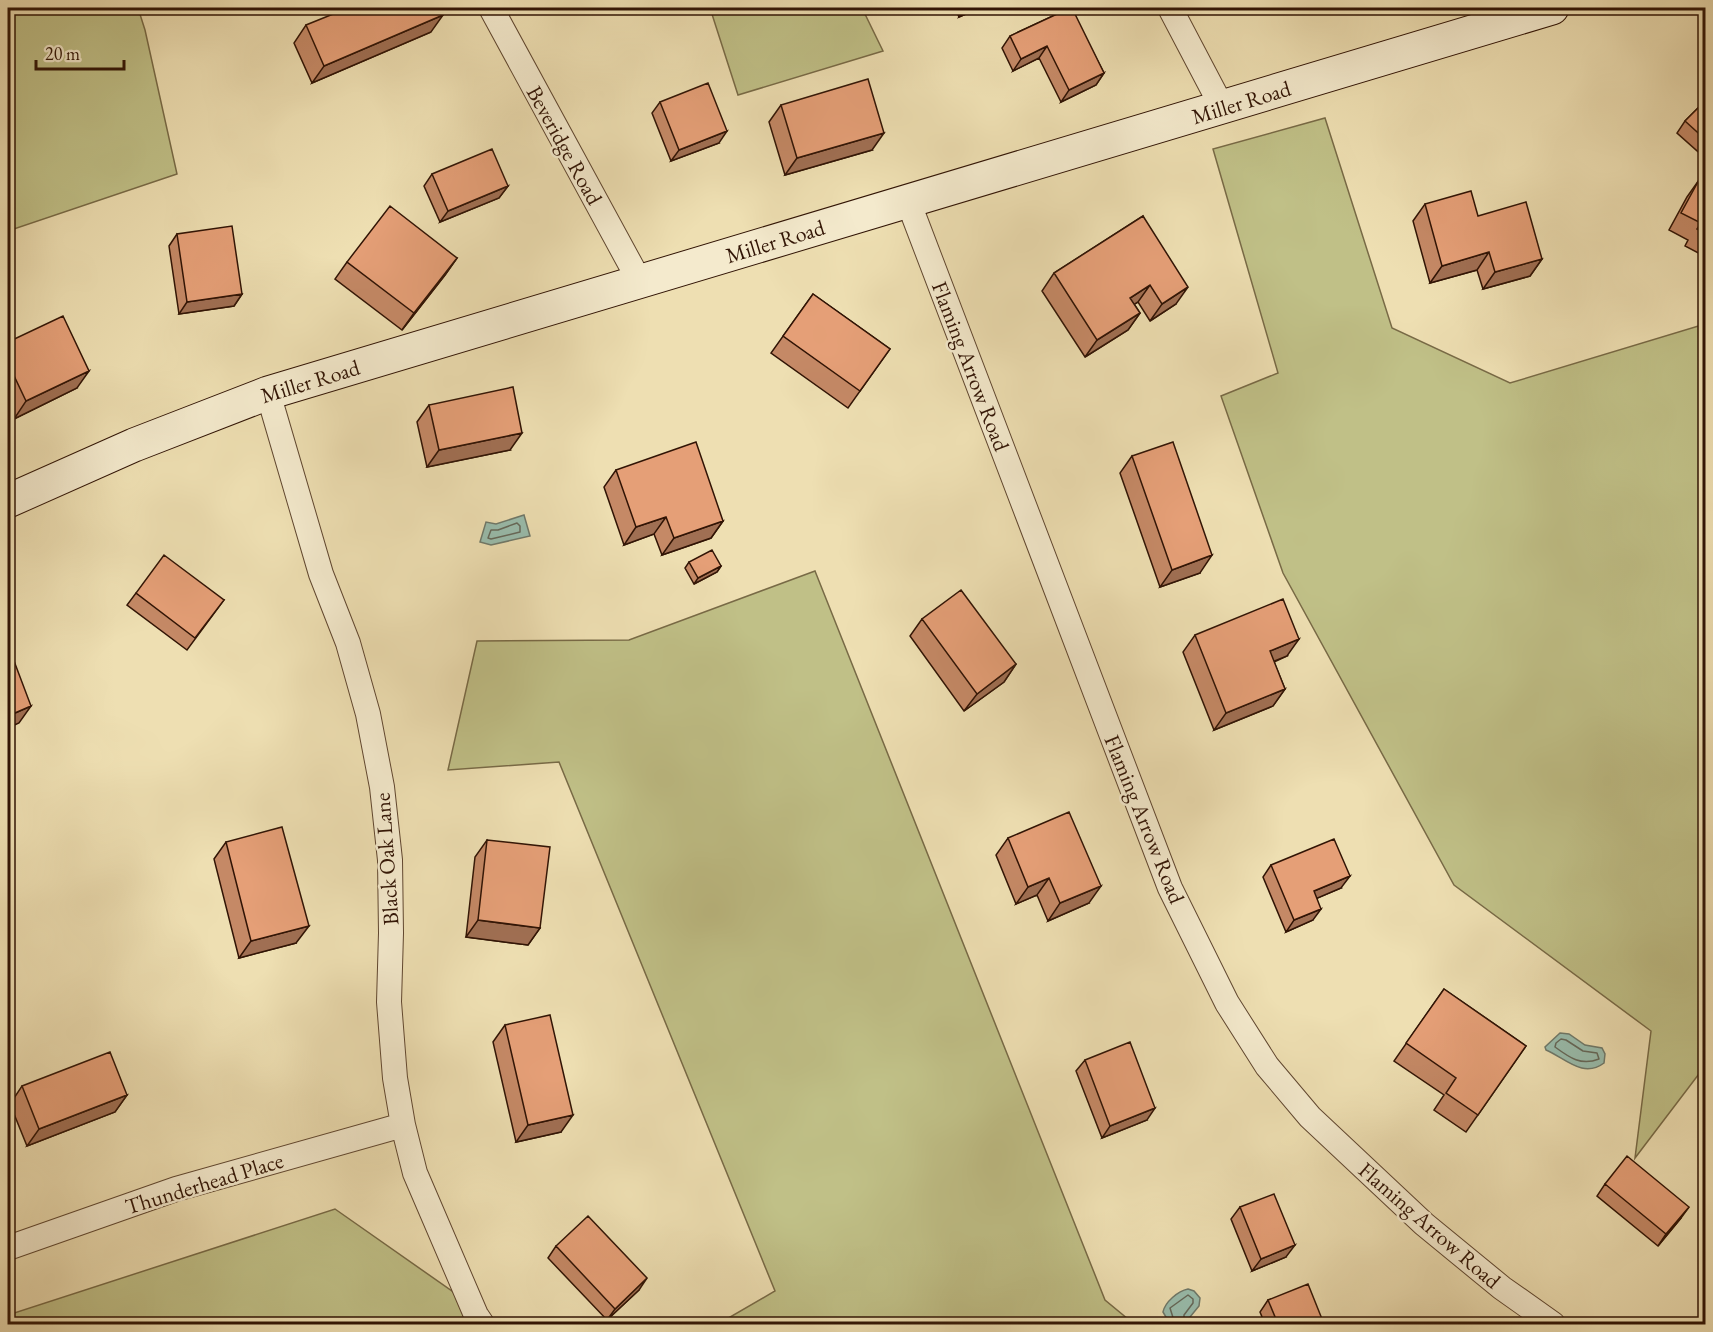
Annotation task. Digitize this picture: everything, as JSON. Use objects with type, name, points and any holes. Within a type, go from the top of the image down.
[{"type":"street","name":"Beveridge Road","points":[[491,8],[640,282]]},
{"type":"street","points":[[1170,8],[1222,107]]},
{"type":"street","name":"Miller Road","points":[[8,501],[135,445],[268,393],[1552,8]]},
{"type":"street","name":"Flaming Arrow Road","points":[[908,201],[1170,888],[1227,1003],[1267,1066],[1310,1117],[1424,1224],[1502,1288],[1552,1324]]},
{"type":"street","name":"Black Oak Lane","points":[[268,393],[321,574],[351,653],[368,714],[382,786],[390,860],[392,933],[389,1002],[395,1078],[415,1173],[476,1315],[482,1324]]},
{"type":"street","name":"Thunderhead Place","points":[[8,1248],[176,1189],[404,1125]]},
{"type":"green space","points":[[8,8],[138,8],[177,174],[8,231]]},
{"type":"green space","points":[[710,8],[862,8],[883,51],[738,95]]},
{"type":"green space","points":[[1325,118],[1392,328],[1510,383],[1705,324],[1705,1066],[1635,1158],[1651,1031],[1454,885],[1283,573],[1221,396],[1278,373],[1213,149]]},
{"type":"green space","points":[[815,571],[1105,1300],[1134,1324],[718,1324],[775,1291],[559,762],[448,770],[477,641],[629,640]]},
{"type":"green space","points":[[335,1209],[499,1324],[8,1324],[8,1315]]},
{"type":"water","points":[[524,515],[530,536],[491,545],[480,542],[486,522],[496,524]]},
{"type":"water","points":[[1560,1033],[1569,1034],[1585,1045],[1602,1048],[1605,1054],[1604,1063],[1589,1069],[1581,1068],[1546,1050],[1545,1047]]},
{"type":"water","points":[[1188,1289],[1194,1291],[1200,1298],[1199,1306],[1190,1317],[1191,1324],[1170,1324],[1163,1312],[1166,1304],[1172,1297]]},
{"type":"building","points":[[348,8],[440,8],[443,15],[324,66],[306,25]]},
{"type":"building","points":[[1070,8],[1104,73],[1069,90],[1047,46],[1021,59],[1010,36]]},
{"type":"building","points":[[868,79],[884,133],[797,158],[781,105]]},
{"type":"building","points":[[708,83],[727,131],[679,150],[660,102]]},
{"type":"building","points":[[1706,100],[1706,140],[1685,121]]},
{"type":"building","points":[[492,149],[508,186],[448,211],[432,174]]},
{"type":"building","points":[[1699,180],[1706,184],[1706,234],[1697,229],[1701,223],[1681,213]]},
{"type":"building","points":[[1471,191],[1478,216],[1526,202],[1542,259],[1495,272],[1489,252],[1442,266],[1425,204]]},
{"type":"building","points":[[390,206],[457,258],[414,313],[347,262]]},
{"type":"building","points":[[1143,216],[1188,287],[1162,304],[1150,285],[1130,298],[1140,313],[1097,340],[1054,273]]},
{"type":"building","points":[[232,226],[242,294],[187,302],[177,234]]},
{"type":"building","points":[[813,294],[890,349],[860,391],[783,336]]},
{"type":"building","points":[[63,316],[89,371],[26,401],[8,363],[8,342]]},
{"type":"building","points":[[513,387],[522,433],[439,450],[429,405]]},
{"type":"building","points":[[696,442],[723,521],[674,538],[666,517],[636,527],[616,470]]},
{"type":"building","points":[[1173,442],[1212,555],[1172,570],[1132,456]]},
{"type":"building","points":[[712,550],[721,566],[698,578],[689,562]]},
{"type":"building","points":[[164,555],[224,600],[195,638],[136,593]]},
{"type":"building","points":[[961,590],[1016,664],[977,694],[922,619]]},
{"type":"building","points":[[1283,599],[1299,639],[1270,651],[1285,689],[1226,713],[1195,635]]},
{"type":"building","points":[[11,653],[31,706],[8,716],[8,655]]},
{"type":"building","points":[[1069,812],[1101,886],[1060,903],[1049,878],[1028,887],[1008,838]]},
{"type":"building","points":[[282,827],[309,926],[251,941],[226,842]]},
{"type":"building","points":[[1334,839],[1350,876],[1314,891],[1321,909],[1294,920],[1271,865]]},
{"type":"building","points":[[487,840],[550,847],[540,928],[478,920]]},
{"type":"building","points":[[1444,989],[1526,1046],[1478,1115],[1446,1093],[1456,1078],[1406,1043]]},
{"type":"building","points":[[550,1015],[573,1115],[528,1125],[505,1025]]},
{"type":"building","points":[[1130,1042],[1155,1108],[1110,1126],[1085,1060]]},
{"type":"building","points":[[110,1052],[127,1095],[39,1129],[22,1086]]},
{"type":"building","points":[[1627,1156],[1689,1207],[1666,1234],[1605,1184]]},
{"type":"building","points":[[1274,1194],[1295,1245],[1261,1259],[1240,1207]]},
{"type":"building","points":[[588,1216],[647,1278],[615,1309],[556,1246]]},
{"type":"building","points":[[1308,1284],[1324,1324],[1278,1324],[1268,1300]]}]
